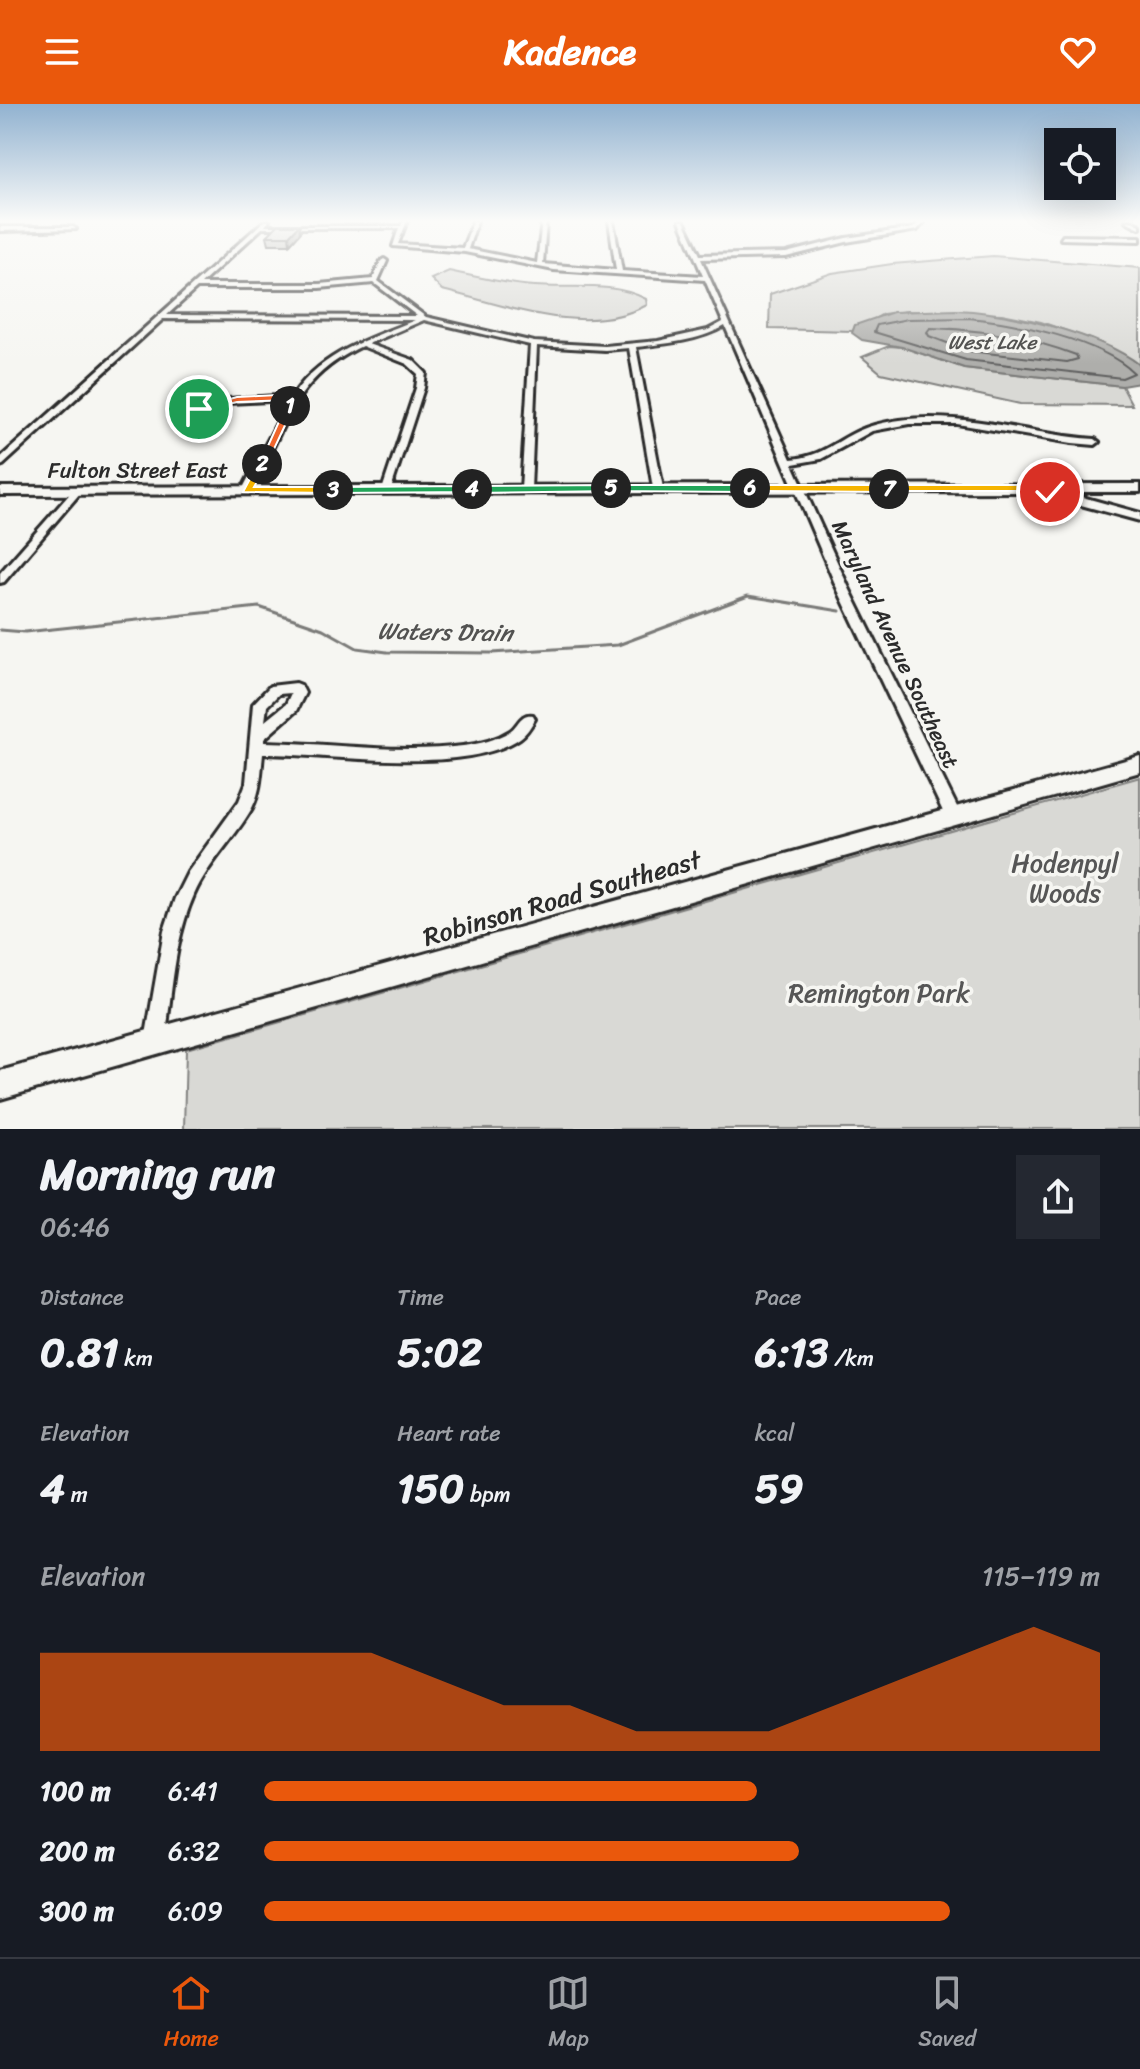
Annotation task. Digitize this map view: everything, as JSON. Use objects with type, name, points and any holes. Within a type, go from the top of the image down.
[{"type":"main road","points":[[1032,488],[1140,517]]},
{"type":"main road","name":"Fulton Street East","points":[[0,491],[1140,488]]},
{"type":"main road","name":"Robinson Road Southeast","points":[[0,1085],[1140,764]]},
{"type":"street","points":[[0,463],[214,269]]},
{"type":"street","points":[[375,281],[378,269]]},
{"type":"street","points":[[572,269],[707,278]]},
{"type":"street","points":[[618,269],[619,273]]},
{"type":"street","name":"Maryland Avenue Southeast","points":[[703,269],[842,586],[954,817]]},
{"type":"street","points":[[195,286],[328,286],[375,281],[424,318]]},
{"type":"street","points":[[161,317],[424,318],[534,344],[571,348],[632,347],[710,332],[726,323]]},
{"type":"street","points":[[247,490],[296,397],[328,362],[424,318]]},
{"type":"street","points":[[526,489],[534,344]]},
{"type":"street","points":[[365,345],[410,362],[422,373],[387,490]]},
{"type":"street","points":[[632,347],[658,488]]},
{"type":"street","points":[[188,414],[228,401],[296,397]]},
{"type":"street","points":[[789,462],[822,459],[867,430],[909,421],[968,421],[1049,438],[1095,442]]},
{"type":"street","points":[[0,580],[78,490]]},
{"type":"street","points":[[154,1042],[173,931],[184,898],[194,877],[246,804],[258,742],[283,747],[386,754],[456,752],[488,746],[516,734],[528,719]]},
{"type":"green space","points":[[860,269],[1140,269],[1140,365],[1093,340],[1041,322],[1002,314],[907,311],[883,314],[855,325],[853,331],[769,329],[770,294],[832,273]]},
{"type":"green space","points":[[449,271],[524,285],[620,290],[646,299],[647,305],[598,319],[545,316],[442,290],[431,279]]},
{"type":"green space","points":[[889,346],[902,347],[964,368],[1122,386],[1132,405],[1020,404],[881,373],[862,357]]},
{"type":"green space","name":"Remington Park","points":[[1140,777],[1140,1129],[184,1129],[186,1049]]},
{"type":"water","name":"West Lake","points":[[956,310],[1026,320],[1101,343],[1140,365],[1140,383],[1122,386],[964,368],[902,347],[862,340],[852,333],[855,325],[893,312]]},
{"type":"waterway","name":"Waters Drain","points":[[0,630],[25,632],[259,607],[323,629],[357,648],[387,652],[492,653],[618,645],[748,596],[840,611]]},
{"type":"route","points":[[199,409],[237,399],[296,397],[247,490],[1032,488],[1050,492]]},
{"type":"park label","name":"Hodenpyl Woods","points":[[1065,878]]}]
